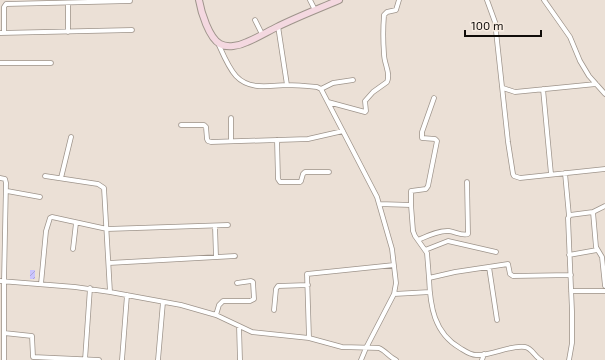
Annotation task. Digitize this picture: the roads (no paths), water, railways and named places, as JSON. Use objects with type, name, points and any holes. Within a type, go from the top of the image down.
[{"type":"street","points":[[199,0],[207,26],[232,70],[242,81],[257,86],[287,85],[317,87],[321,90],[377,197],[392,249],[396,283],[394,294],[361,360]]},
{"type":"street","points":[[310,0],[315,10]]},
{"type":"street","points":[[218,43],[227,46],[235,46],[339,0]]},
{"type":"street","points":[[328,102],[360,112],[366,112],[365,101],[373,92],[387,82],[388,72],[384,61],[383,43],[384,15],[387,12],[396,10],[399,0]]},
{"type":"street","points":[[487,0],[495,22],[508,142],[513,174],[520,178],[605,169]]},
{"type":"street","points":[[544,0],[570,37],[580,61],[605,94]]},
{"type":"street","points":[[130,1],[6,4],[4,7],[2,33],[132,30]]},
{"type":"street","points":[[68,3],[68,32]]},
{"type":"street","points":[[255,20],[262,34]]},
{"type":"street","points":[[278,26],[287,85]]},
{"type":"street","points":[[0,63],[51,63]]},
{"type":"street","points":[[321,90],[333,83],[353,80]]},
{"type":"street","points":[[503,88],[515,92],[596,84]]},
{"type":"street","points":[[543,89],[551,174]]},
{"type":"street","points":[[434,98],[422,132],[422,138],[435,139],[437,141],[428,186],[426,189],[411,191],[411,205],[413,231],[425,250],[428,258],[432,309],[436,321],[450,342],[471,354],[484,354],[510,348],[525,347],[531,350],[537,358],[541,360]]},
{"type":"street","points":[[231,118],[231,140]]},
{"type":"street","points":[[181,125],[204,125],[206,127],[208,141],[313,138],[343,131]]},
{"type":"street","points":[[61,178],[71,137]]},
{"type":"street","points":[[278,140],[278,179],[280,182],[300,182],[302,181],[303,174],[305,172],[329,172]]},
{"type":"street","points":[[565,173],[569,216],[567,222],[571,275],[572,343],[569,360]]},
{"type":"street","points":[[45,176],[98,184],[104,188],[110,292]]},
{"type":"street","points":[[0,178],[6,180],[6,191],[2,215],[4,360]]},
{"type":"street","points":[[418,240],[450,231],[465,235],[468,234],[467,182]]},
{"type":"street","points":[[6,191],[40,197]]},
{"type":"street","points":[[380,204],[411,205]]},
{"type":"street","points":[[569,216],[593,212],[605,206]]},
{"type":"street","points":[[593,212],[597,250],[602,257],[605,286]]},
{"type":"street","points":[[41,284],[46,231],[50,218],[54,217],[107,229],[228,225]]},
{"type":"street","points":[[73,249],[76,223]]},
{"type":"street","points":[[215,226],[216,256]]},
{"type":"street","points":[[425,250],[448,241],[496,252]]},
{"type":"street","points":[[570,255],[597,250]]},
{"type":"street","points":[[109,263],[235,256]]},
{"type":"street","points":[[429,278],[455,272],[509,264],[510,274],[513,276],[571,275]]},
{"type":"street","points":[[309,338],[307,274],[394,265]]},
{"type":"street","points":[[489,267],[497,320]]},
{"type":"street","points":[[2,281],[90,288],[181,305],[216,315],[252,332],[309,338],[342,347],[381,349],[394,360]]},
{"type":"street","points":[[216,315],[223,301],[250,301],[254,299],[253,282],[237,282]]},
{"type":"street","points":[[274,310],[276,289],[278,286],[308,285]]},
{"type":"street","points":[[85,359],[90,288]]},
{"type":"street","points":[[571,291],[605,291]]},
{"type":"street","points":[[394,294],[430,292]]},
{"type":"street","points":[[122,360],[127,295]]},
{"type":"street","points":[[158,360],[163,302]]},
{"type":"street","points":[[239,326],[240,360]]},
{"type":"street","points":[[4,333],[32,336],[33,357],[99,360]]},
{"type":"street","points":[[482,360],[484,354]]}]
